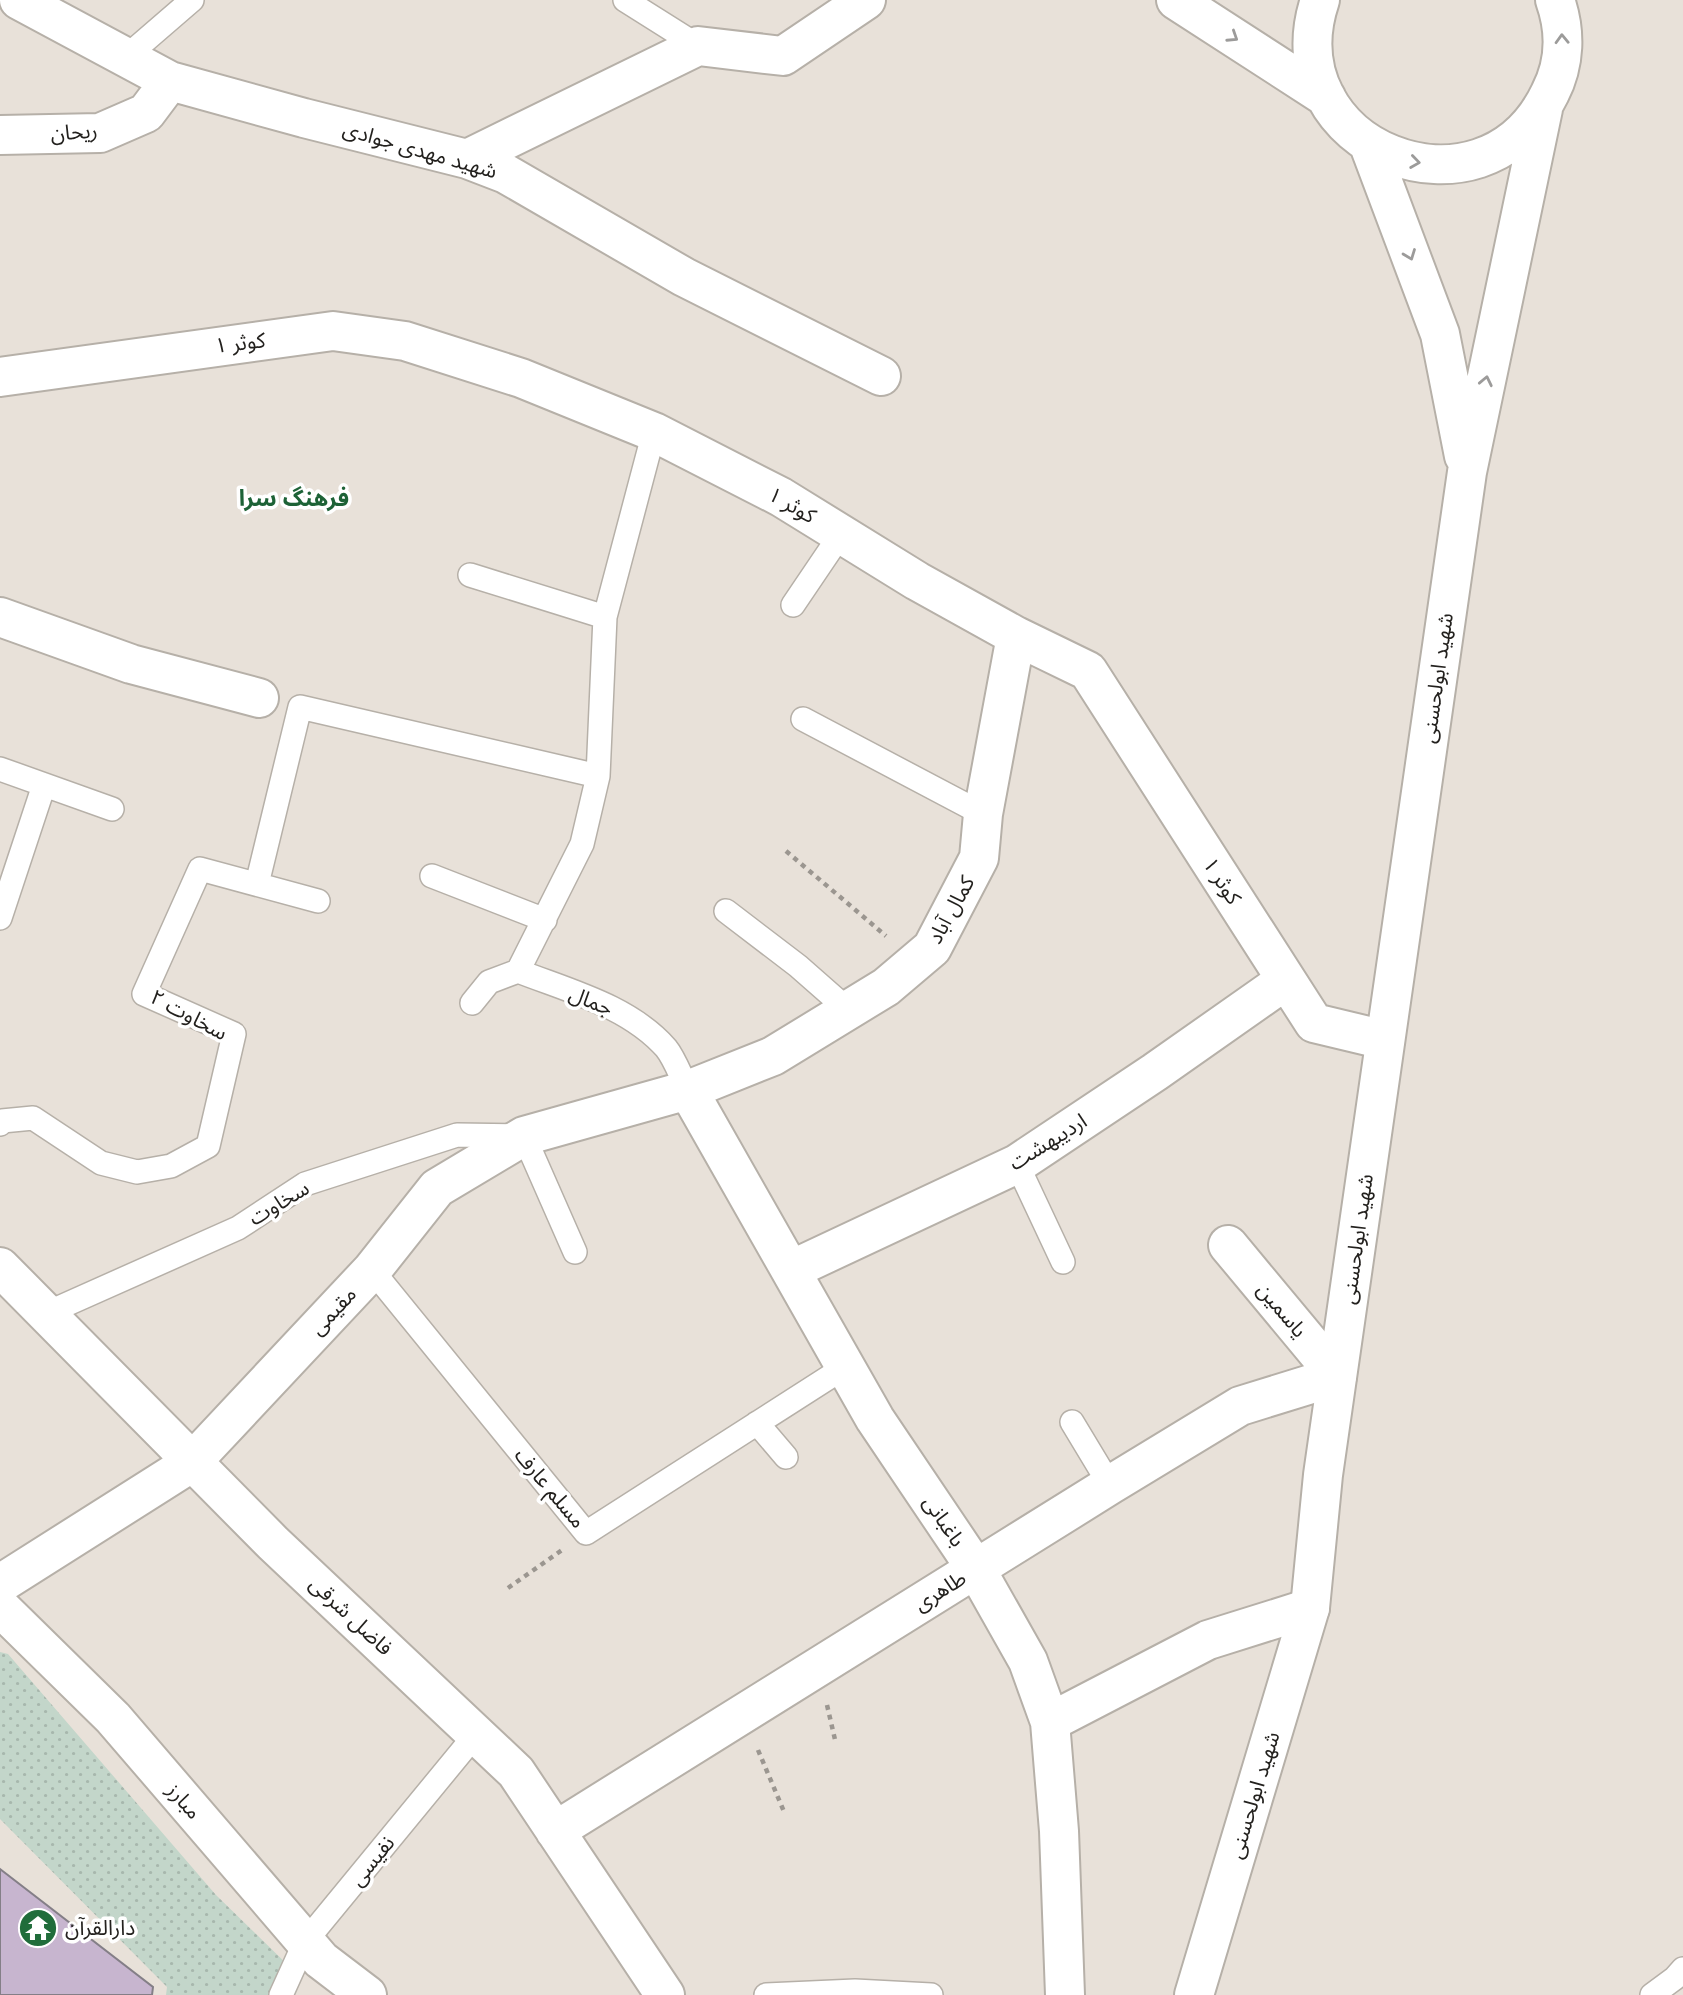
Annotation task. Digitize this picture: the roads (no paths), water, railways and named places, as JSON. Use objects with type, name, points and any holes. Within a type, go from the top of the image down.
[{"type":"street","name":"شهید مهدی جوادی","points":[[19,0],[170,81],[467,159],[506,174],[684,277],[881,376]]},
{"type":"street","points":[[467,159],[698,46],[783,56],[866,0]]},
{"type":"street","points":[[1176,0],[1326,97]]},
{"type":"street","points":[[1320,0],[1313,20],[1313,60],[1326,97],[1344,124],[1369,145],[1405,161],[1444,166],[1483,157],[1516,138],[1543,109],[1557,79],[1563,48],[1560,15],[1555,0]]},
{"type":"street","name":"ریحان","points":[[0,135],[100,133],[146,113],[170,81]]},
{"type":"street","name":"شهید ابولحسنی","points":[[1195,1995],[1310,1608],[1323,1475],[1467,471],[1543,109]]},
{"type":"street","points":[[1369,145],[1440,334],[1467,471]]},
{"type":"street","name":"کوثر ۱","points":[[0,377],[333,331],[418,345],[521,378],[654,432],[781,497],[1016,636],[1088,671],[1314,1023],[1385,1040]]},
{"type":"street","points":[[0,617],[131,664],[259,698]]},
{"type":"street","name":"کمال آباد","points":[[688,1090],[772,1056],[886,987],[932,948],[979,858],[983,814],[1016,636]]},
{"type":"street","name":"اردیبهشت","points":[[791,1270],[1017,1164],[1286,980]]},
{"type":"street","name":"مقیمی","points":[[0,1584],[191,1463],[372,1270],[437,1188],[524,1136],[688,1090]]},
{"type":"street","name":"باغبانی","points":[[688,1090],[875,1419],[976,1569],[1028,1661],[1050,1722],[1059,1831],[1065,1995]]},
{"type":"street","name":"یاسمین","points":[[1228,1245],[1337,1376]]},
{"type":"street","name":"فاضل شرقی","points":[[0,1267],[191,1463],[516,1772],[664,1995]]},
{"type":"street","name":"طاهری","points":[[555,1831],[1240,1406],[1337,1376]]},
{"type":"street","name":"مبارز","points":[[0,1607],[113,1718],[321,1960],[367,1995]]},
{"type":"street","points":[[1050,1722],[1208,1640],[1310,1608]]},
{"type":"lane","points":[[126,57],[192,0]]},
{"type":"lane","points":[[625,0],[698,46]]},
{"type":"lane","points":[[472,1003],[489,982],[518,971],[582,844],[598,776],[605,617],[654,432]]},
{"type":"lane","points":[[793,605],[841,534]]},
{"type":"lane","points":[[470,575],[605,617]]},
{"type":"lane","points":[[257,884],[300,707],[598,776]]},
{"type":"lane","points":[[803,719],[983,814]]},
{"type":"lane","points":[[0,769],[112,809]]},
{"type":"lane","points":[[0,918],[44,785]]},
{"type":"lane","name":"سخاوت ۲","points":[[0,1124],[2,1121],[33,1118],[101,1163],[137,1172],[171,1166],[208,1146],[233,1034],[144,994],[200,869],[318,901]]},
{"type":"lane","points":[[432,876],[545,920]]},
{"type":"lane","points":[[726,911],[798,965],[848,1010]]},
{"type":"lane","name":"جمال","points":[[518,971],[632,1018],[667,1049],[688,1090]]},
{"type":"lane","name":"سخاوت","points":[[45,1314],[238,1228],[305,1184],[457,1135],[524,1136]]},
{"type":"lane","points":[[524,1136],[575,1252]]},
{"type":"lane","points":[[1017,1164],[1063,1262]]},
{"type":"lane","name":"مسلم عارف","points":[[372,1270],[586,1533],[845,1367]]},
{"type":"lane","points":[[1072,1422],[1110,1485]]},
{"type":"lane","points":[[757,1423],[786,1457]]},
{"type":"lane","name":"نفیسی","points":[[281,1995],[305,1942],[476,1734]]},
{"type":"lane","points":[[1652,1995],[1683,1969]]},
{"type":"lane","points":[[766,1995],[855,1991],[931,1995]]},
{"type":"place","name":"دارالقرآن","points":[[38,1928]]},
{"type":"district","name":"فرهنگ سرا","points":[[294,498]]}]
